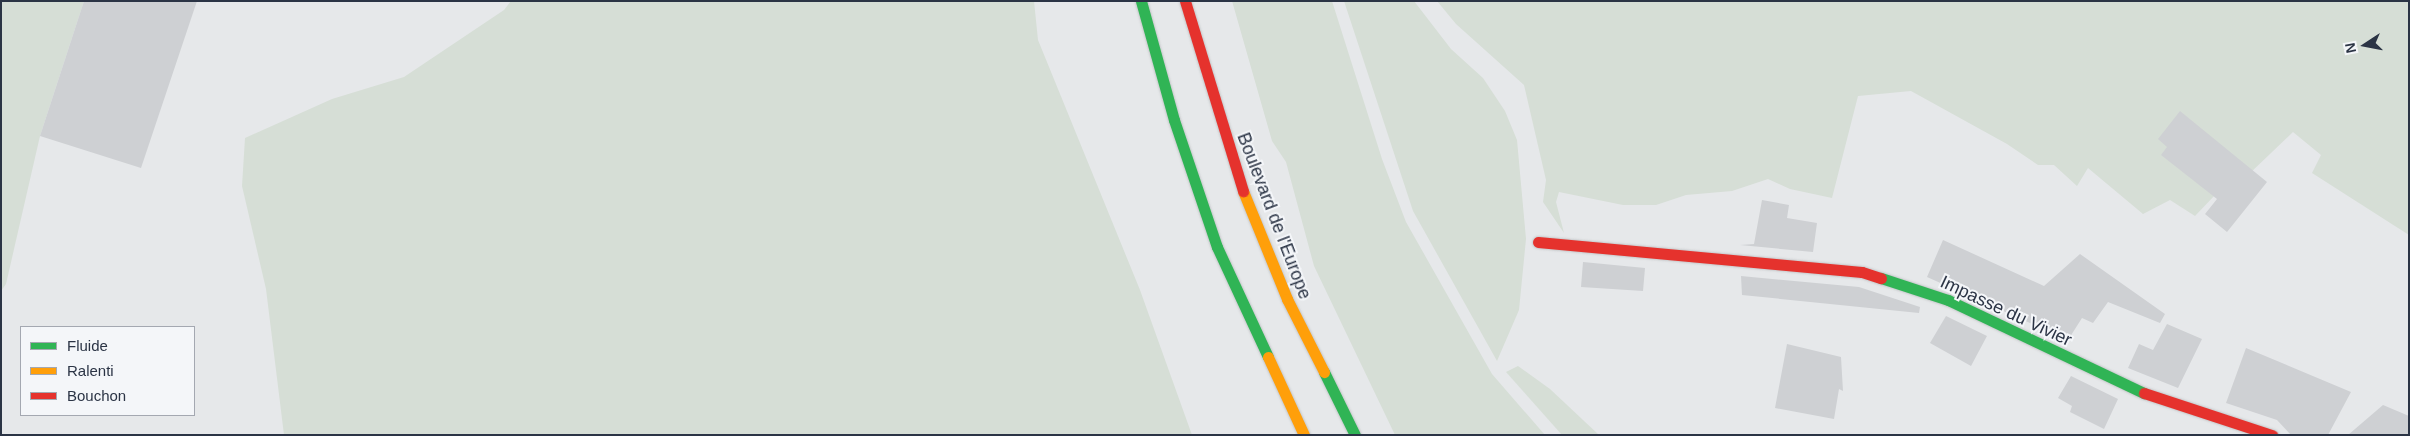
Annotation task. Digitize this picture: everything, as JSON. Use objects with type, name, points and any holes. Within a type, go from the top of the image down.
[{"type":"main road","points":[[1141,1],[1168,103],[1214,238],[1304,435]]},
{"type":"main road","name":"Boulevard de l'Europe","points":[[1186,1],[1236,173],[1287,299],[1355,435]]},
{"type":"main road","name":"Impasse du Vivier","points":[[1538,242],[1862,272],[1948,300],[2086,369],[2146,394],[2272,435]]},
{"type":"shaded area","points":[[1,1],[84,1],[40,136],[6,284],[1,291]]},
{"type":"shaded area","points":[[511,1],[1034,1],[1038,40],[1140,290],[1192,435],[284,435],[266,289],[242,186],[245,138],[332,99],[404,77],[504,10]]},
{"type":"shaded area","points":[[1232,1],[1332,1],[1382,159],[1406,222],[1492,374],[1545,435],[1395,435],[1314,266],[1286,162],[1272,141]]},
{"type":"shaded area","points":[[1344,1],[1414,1],[1451,49],[1483,78],[1505,111],[1517,140],[1526,239],[1519,310],[1497,361],[1413,211]]},
{"type":"shaded area","points":[[1437,1],[2409,1],[2409,235],[2312,173],[2321,155],[2293,132],[2248,175],[2238,171],[2195,216],[2170,200],[2143,214],[2088,168],[2077,186],[2054,165],[2038,165],[2007,144],[1911,91],[1858,96],[1832,198],[1790,189],[1768,179],[1732,191],[1686,195],[1656,205],[1623,205],[1559,192],[1556,202],[1564,233],[1543,202],[1546,180],[1524,85],[1456,24]]},
{"type":"shaded area","points":[[1518,366],[1550,389],[1599,435],[1562,435],[1506,372]]},
{"type":"building","points":[[84,1],[197,1],[141,168],[40,136]]},
{"type":"building","points":[[2180,111],[2267,182],[2227,232],[2205,214],[2217,199],[2161,155],[2167,147],[2158,139]]},
{"type":"building","points":[[1762,200],[1789,205],[1787,218],[1817,223],[1813,252],[1740,245],[1754,244]]},
{"type":"building","points":[[1943,240],[2044,286],[2080,254],[2165,314],[2160,323],[2108,302],[2093,323],[2082,318],[2068,340],[1927,277]]},
{"type":"building","points":[[1583,262],[1645,268],[1643,291],[1581,287]]},
{"type":"building","points":[[1741,276],[1859,287],[1920,307],[1919,313],[1742,295]]},
{"type":"building","points":[[1946,316],[1987,336],[1971,366],[1930,343]]},
{"type":"building","points":[[2167,324],[2202,339],[2178,388],[2128,368],[2139,344],[2153,350]]},
{"type":"building","points":[[1787,344],[1841,357],[1843,391],[1839,389],[1834,419],[1775,408]]},
{"type":"building","points":[[2246,348],[2351,392],[2328,435],[2291,435],[2277,420],[2226,403]]},
{"type":"building","points":[[2071,376],[2118,399],[2104,429],[2070,412],[2072,406],[2058,398]]},
{"type":"building","points":[[2383,405],[2409,416],[2409,435],[2348,435]]},
{"type":"traffic: fast","points":[[1141,1],[1174,120],[1217,247],[1268,357]]},
{"type":"traffic: fast","points":[[1881,278],[1948,300],[2144,393]]},
{"type":"traffic: fast","points":[[1324,372],[1355,435]]},
{"type":"traffic: slow","points":[[1243,191],[1287,299],[1324,372]]},
{"type":"traffic: slow","points":[[1268,357],[1304,435]]},
{"type":"traffic: jam","points":[[1185,1],[1243,191]]},
{"type":"traffic: jam","points":[[1538,242],[1862,272],[1881,278]]},
{"type":"traffic: jam","points":[[2144,393],[2272,435]]}]
